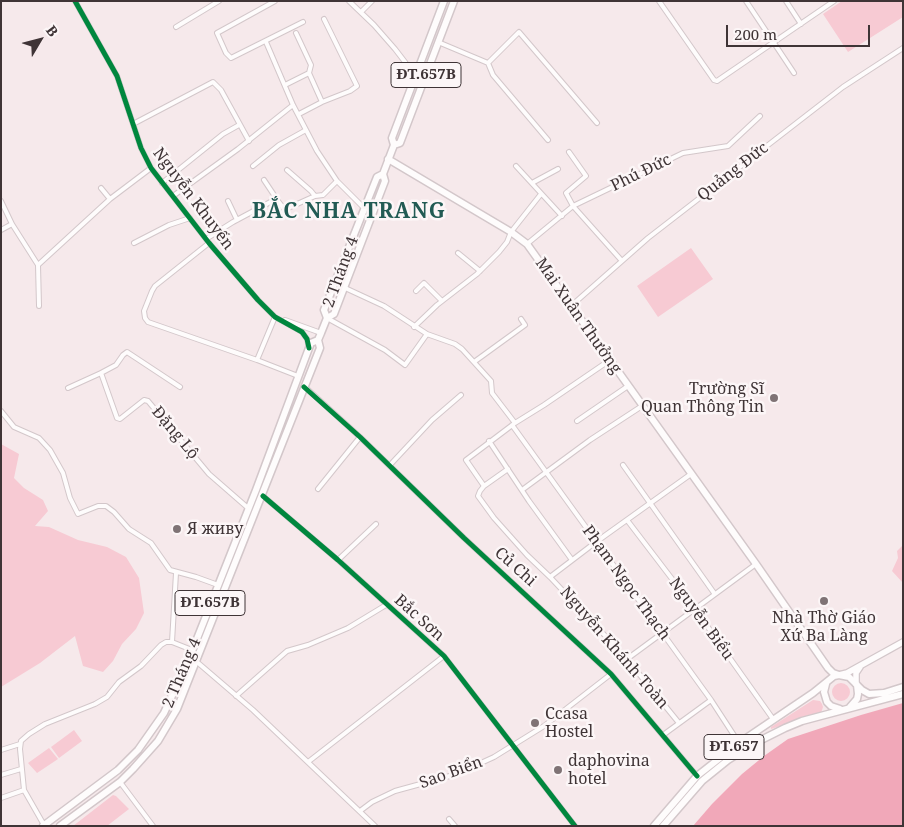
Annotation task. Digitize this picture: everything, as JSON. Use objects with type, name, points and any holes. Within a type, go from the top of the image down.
[{"type":"main road","name":"2 Tháng 4","points":[[60,826],[67,824],[120,782],[158,741],[178,709],[320,348],[318,340],[327,318],[334,314],[386,181],[383,174],[394,145],[392,138],[444,1]]},
{"type":"main road","name":"2 Tháng 4","points":[[394,145],[400,143],[454,1]]},
{"type":"main road","name":"Mai Xuân Thưởng","points":[[388,159],[511,232],[527,244],[828,668],[839,675]]},
{"type":"main road","name":"2 Tháng 4","points":[[327,318],[324,310],[377,177],[383,174]]},
{"type":"main road","name":"2 Tháng 4","points":[[43,826],[118,770],[138,750],[164,713],[189,659],[256,490],[311,343],[318,340]]},
{"type":"main road","points":[[256,490],[263,496]]},
{"type":"main road","points":[[189,659],[197,662]]},
{"type":"main road","points":[[828,668],[829,677],[824,692],[827,702],[835,708],[845,709],[850,707],[857,699],[856,684]]},
{"type":"main road","points":[[839,675],[849,677],[869,694],[884,693],[903,687]]},
{"type":"main road","name":"ĐT.657","points":[[654,826],[699,779],[739,743],[830,678],[839,675]]},
{"type":"main road","name":"ĐT.657","points":[[663,826],[699,779],[776,732],[802,721],[903,694]]},
{"type":"main road","points":[[118,770],[120,782]]},
{"type":"street","name":"Nguyễn Khuyến","points":[[75,1],[117,76],[140,148],[151,168],[208,241],[258,300],[276,317],[302,332],[309,348]]},
{"type":"street","points":[[176,27],[218,1]]},
{"type":"street","points":[[275,1],[217,33],[226,53],[231,58],[303,22]]},
{"type":"street","points":[[349,1],[395,49],[414,78]]},
{"type":"street","points":[[360,12],[372,1]]},
{"type":"street","points":[[659,1],[714,80],[721,79],[834,1]]},
{"type":"street","points":[[746,1],[794,73]]},
{"type":"street","points":[[786,1],[801,24]]},
{"type":"street","points":[[299,114],[350,91],[357,84],[324,19]]},
{"type":"street","points":[[488,63],[519,32],[597,123]]},
{"type":"street","points":[[296,33],[311,66],[309,73],[322,102]]},
{"type":"street","points":[[266,42],[293,105],[317,151],[337,181],[364,208]]},
{"type":"street","points":[[438,42],[488,63]]},
{"type":"street","name":"Quảng Đức","points":[[571,306],[648,238],[843,87],[903,48]]},
{"type":"street","points":[[488,63],[492,76],[548,140]]},
{"type":"street","points":[[285,85],[309,73]]},
{"type":"street","points":[[133,124],[213,82],[223,94],[248,141]]},
{"type":"street","points":[[173,196],[293,105]]},
{"type":"street","name":"Phú Đức","points":[[527,244],[574,206],[683,152],[728,146],[760,116]]},
{"type":"street","points":[[162,182],[223,134],[239,125]]},
{"type":"street","points":[[253,166],[279,145],[306,130]]},
{"type":"street","points":[[569,152],[586,176],[566,193],[574,206],[622,261]]},
{"type":"street","points":[[516,166],[562,216]]},
{"type":"street","points":[[38,265],[110,199],[151,168]]},
{"type":"street","points":[[532,183],[558,169]]},
{"type":"street","points":[[287,170],[315,196]]},
{"type":"street","points":[[264,180],[284,209],[293,208],[315,196],[323,195],[337,181]]},
{"type":"street","points":[[101,188],[110,199]]},
{"type":"street","points":[[414,327],[442,301],[480,271],[507,242],[511,232],[542,194]]},
{"type":"street","points":[[276,199],[237,220],[208,241],[156,286],[144,311],[148,322],[258,360],[298,376]]},
{"type":"street","points":[[1,201],[12,224],[38,265],[39,306]]},
{"type":"street","points":[[228,201],[237,220]]},
{"type":"street","points":[[134,243],[169,225],[190,218]]},
{"type":"street","points":[[1,230],[12,224]]},
{"type":"street","points":[[458,253],[480,271]]},
{"type":"street","points":[[416,291],[424,283],[442,301]]},
{"type":"street","points":[[343,287],[375,301],[396,313],[414,327],[455,344],[466,352],[491,381],[492,392],[513,424]]},
{"type":"street","name":"Nguyễn Khuyến","points":[[276,317],[321,333]]},
{"type":"street","points":[[258,360],[276,317]]},
{"type":"street","points":[[327,318],[384,350],[404,365],[427,334]]},
{"type":"street","points":[[474,362],[525,325],[521,319]]},
{"type":"street","name":"Đặng Lộ","points":[[180,387],[127,352],[116,365],[101,373],[117,418],[120,419],[144,400],[148,401],[209,474],[248,508]]},
{"type":"street","points":[[508,469],[484,486],[466,460],[513,424],[610,360]]},
{"type":"street","points":[[68,388],[101,373]]},
{"type":"street","points":[[577,421],[628,386]]},
{"type":"street","name":"Củ Chi","points":[[304,387],[360,437],[464,538],[612,674],[699,779]]},
{"type":"street","points":[[390,465],[432,420],[462,395]]},
{"type":"street","points":[[522,490],[590,440],[642,406]]},
{"type":"street","points":[[1,411],[14,427],[39,438],[50,450],[63,473],[70,498],[78,514],[98,506],[108,507],[129,529],[151,543],[170,570],[218,585]]},
{"type":"street","name":"Phạm Ngọc Thạch","points":[[513,424],[661,633],[711,700],[739,743]]},
{"type":"street","points":[[318,489],[360,437]]},
{"type":"street","points":[[489,441],[572,560]]},
{"type":"street","points":[[623,465],[714,593]]},
{"type":"street","points":[[550,576],[691,474]]},
{"type":"street","name":"Nguyễn Khánh Toàn","points":[[484,486],[478,493],[480,500],[527,555],[550,576],[627,659],[679,723]]},
{"type":"street","name":"Bắc Sơn","points":[[263,496],[338,560],[444,656],[575,826]]},
{"type":"street","name":"Nguyễn Biểu","points":[[627,520],[695,609],[773,720]]},
{"type":"street","points":[[338,560],[376,524]]},
{"type":"street","points":[[627,659],[714,593],[756,564]]},
{"type":"street","points":[[172,642],[176,573]]},
{"type":"street","name":"Bắc Sơn","points":[[236,696],[287,651],[308,645],[339,632],[386,605]]},
{"type":"street","points":[[1,750],[20,744],[29,734],[45,724],[103,700],[112,692],[118,682],[141,666],[161,644],[172,642],[192,650]]},
{"type":"street","points":[[839,675],[864,664],[903,642]]},
{"type":"street","points":[[308,762],[444,656]]},
{"type":"street","points":[[197,662],[308,762],[375,826]]},
{"type":"street","points":[[856,684],[856,673],[864,664]]},
{"type":"street","name":"Sao Biển","points":[[360,811],[372,802],[395,791],[467,770],[494,757],[544,726],[612,674]]},
{"type":"street","name":"Nguyễn Khánh Toàn","points":[[663,734],[711,700]]},
{"type":"street","points":[[20,744],[24,790],[43,826]]},
{"type":"street","points":[[1,775],[21,769]]},
{"type":"street","points":[[120,782],[153,826]]},
{"type":"street","points":[[1,798],[24,790]]},
{"type":"street","points":[[449,820],[455,826]]},
{"type":"shaded area","points":[[842,1],[903,1],[903,17],[848,52],[823,14]]},
{"type":"shaded area","points":[[691,248],[713,279],[658,317],[637,286]]},
{"type":"shaded area","points":[[1,444],[19,454],[14,478],[24,488],[43,500],[48,511],[35,526],[49,527],[78,540],[107,547],[126,557],[139,578],[144,613],[136,629],[122,644],[113,661],[103,672],[83,666],[75,636],[40,663],[1,687]]},
{"type":"shaded area","points":[[903,545],[903,583],[892,571],[898,558],[897,551]]},
{"type":"shaded area","points":[[837,683],[845,683],[850,688],[848,699],[837,701],[832,696],[832,688]]},
{"type":"shaded area","points":[[813,700],[820,701],[822,704],[821,713],[771,729],[771,727]]},
{"type":"shaded area","points":[[903,703],[903,826],[693,826],[742,774],[788,739]]},
{"type":"shaded area","points":[[74,730],[82,741],[59,758],[51,747]]},
{"type":"shaded area","points":[[49,748],[58,759],[37,773],[28,763]]},
{"type":"shaded area","points":[[113,795],[129,809],[107,826],[73,826]]},
{"type":"cycle path","points":[[75,1],[117,76],[141,148],[151,168],[209,243],[258,300],[275,317],[302,332],[307,339],[309,348]]},
{"type":"cycle path","points":[[304,387],[360,437],[464,538],[611,674],[697,776]]},
{"type":"cycle path","points":[[263,496],[338,560],[444,656],[575,826]]},
{"type":"place","name":"Trường Sĩ Quan Thông Tin","points":[[774,398]]},
{"type":"place","name":"Я живу","points":[[177,529]]},
{"type":"place","name":"Nhà Thờ Giáo Xứ Ba Làng","points":[[824,601]]},
{"type":"place","name":"Ccasa Hostel","points":[[535,723]]},
{"type":"place","name":"daphovina hotel","points":[[558,770]]},
{"type":"district","name":"BẮC NHA TRANG","points":[[349,212]]}]
